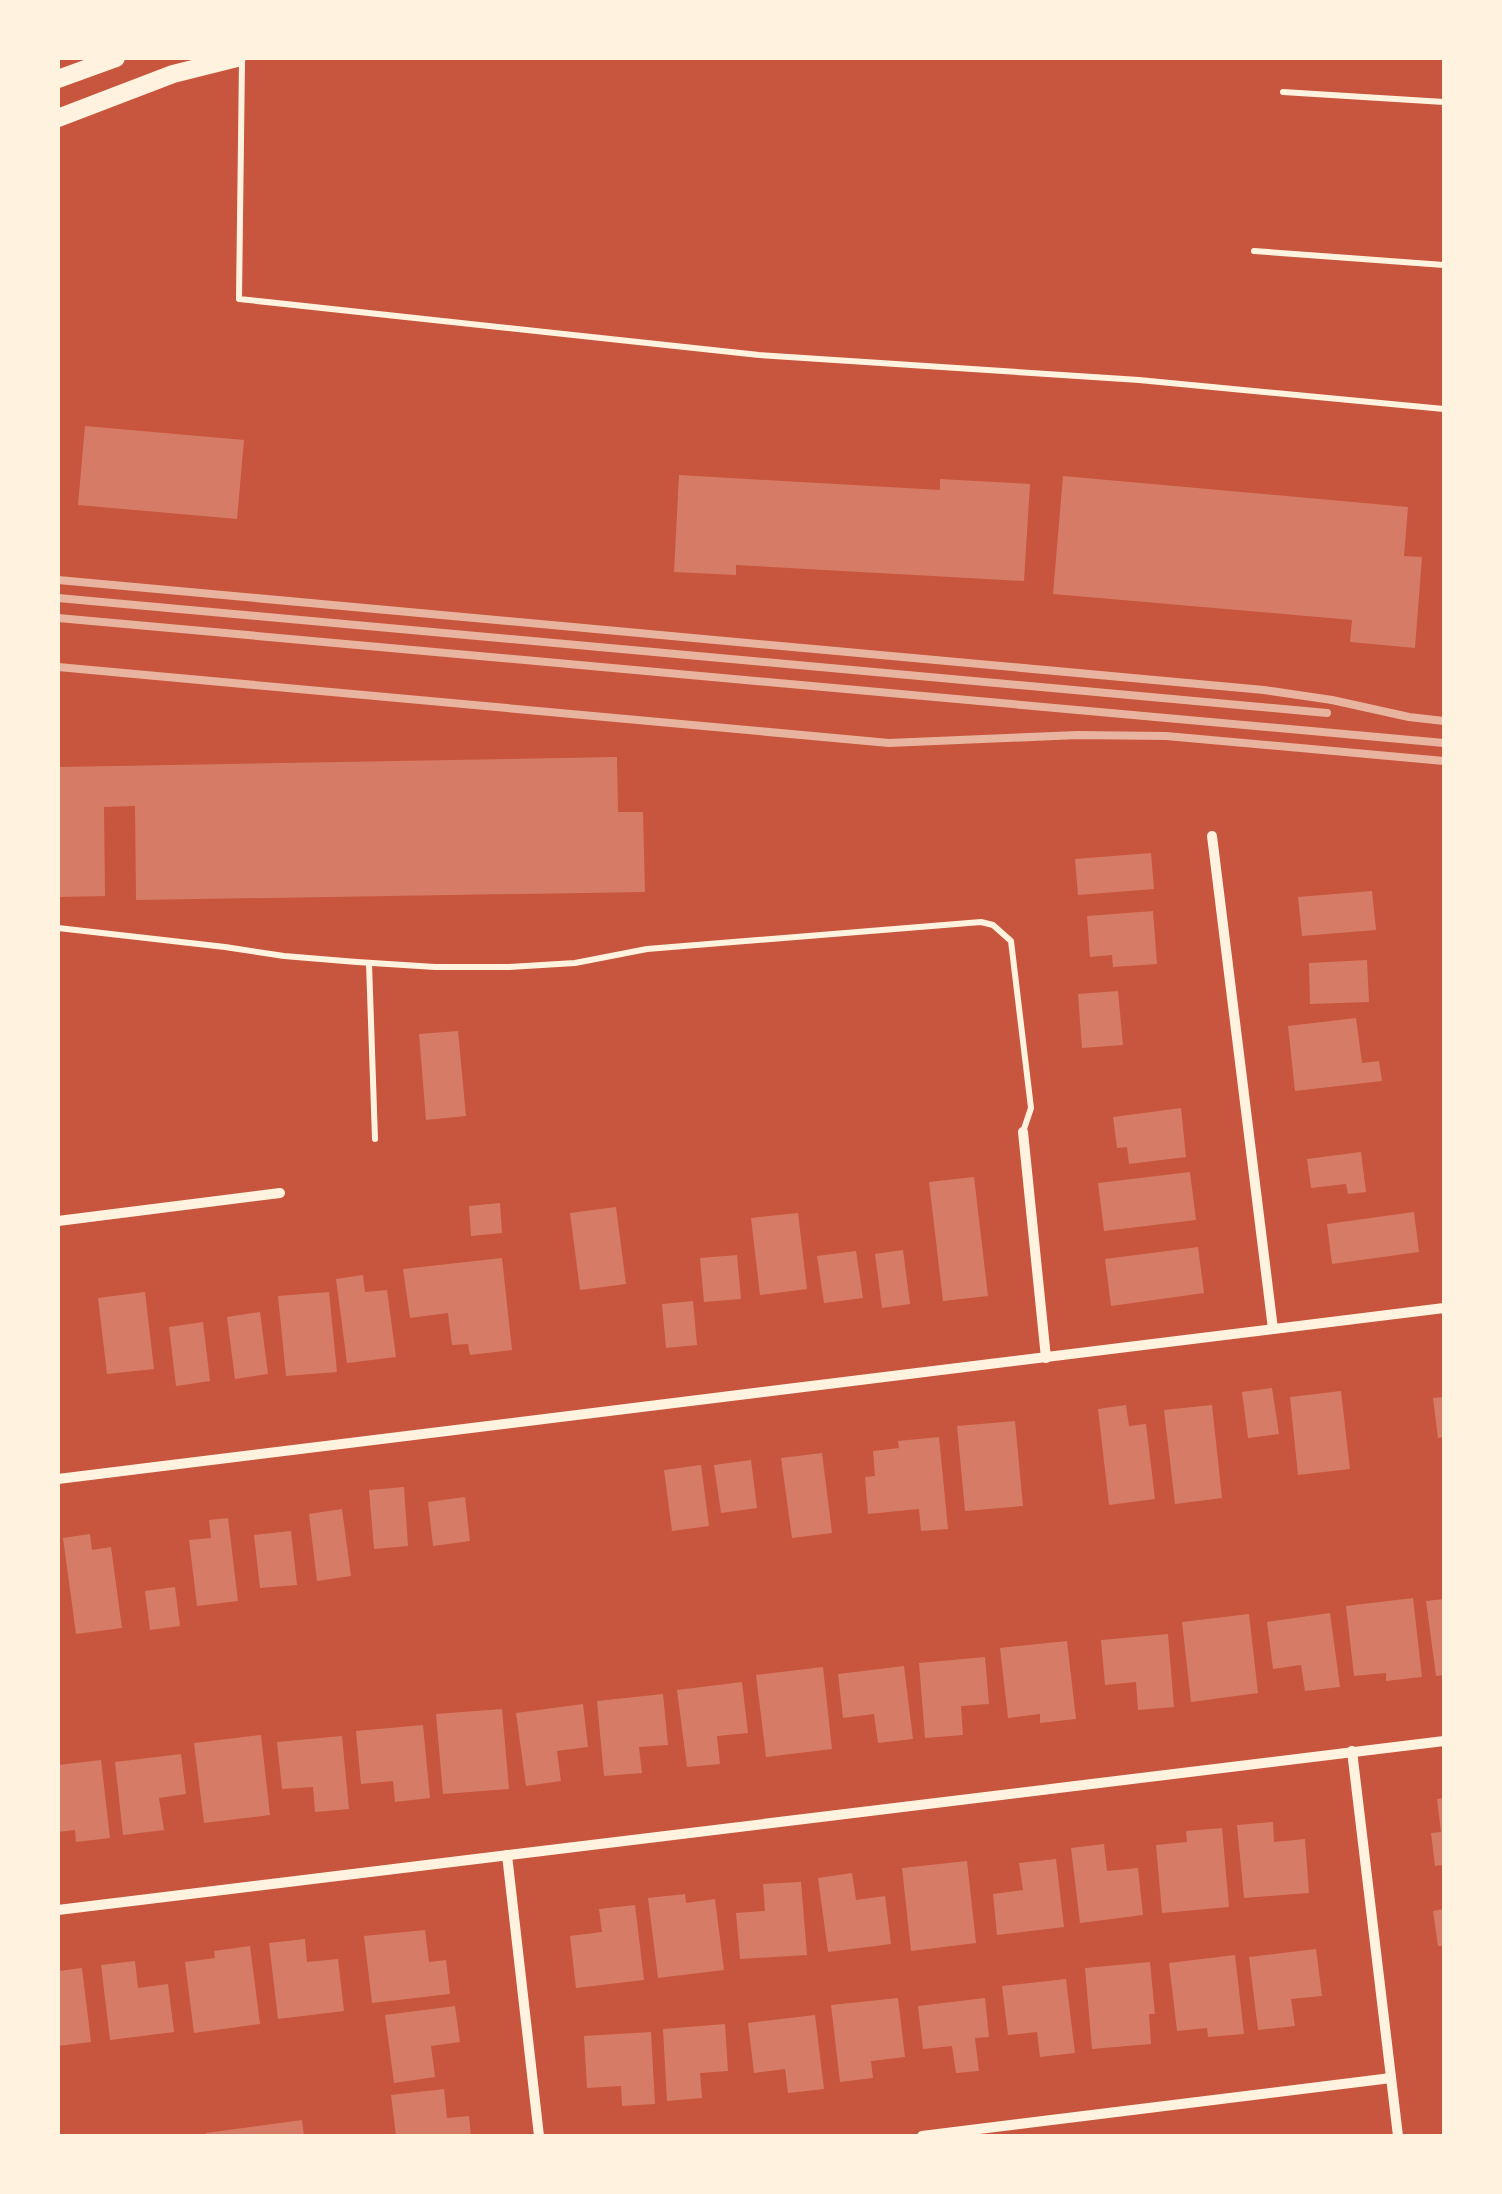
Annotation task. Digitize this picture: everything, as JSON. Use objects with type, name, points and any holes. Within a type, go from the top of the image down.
[{"type":"main road","points":[[58,79],[116,58]]},
{"type":"main road","points":[[58,118],[173,74],[239,58]]},
{"type":"street","points":[[1212,836],[1273,1329]]},
{"type":"street","points":[[1023,1132],[1046,1358]]},
{"type":"street","points":[[58,1221],[280,1193]]},
{"type":"street","points":[[58,1479],[1444,1308]]},
{"type":"street","points":[[58,1910],[1444,1740]]},
{"type":"street","points":[[1352,1751],[1398,2136]]},
{"type":"street","points":[[507,1855],[539,2136]]},
{"type":"street","points":[[922,2136],[1392,2078]]},
{"type":"lane","points":[[239,58],[239,299],[758,355],[1139,380],[1444,409]]},
{"type":"lane","points":[[1284,92],[1444,102]]},
{"type":"lane","points":[[1254,251],[1444,265]]},
{"type":"lane","points":[[58,928],[284,956],[435,967],[575,963],[648,949],[981,922],[993,925],[1010,940],[1031,1108],[1023,1132]]},
{"type":"lane","points":[[369,962],[375,1139]]},
{"type":"building","points":[[85,426],[244,440],[237,519],[78,505]]},
{"type":"building","points":[[679,475],[940,490],[940,479],[1030,484],[1024,581],[736,565],[736,575],[674,572]]},
{"type":"building","points":[[1063,476],[1408,507],[1404,556],[1422,557],[1415,648],[1350,642],[1352,620],[1053,594]]},
{"type":"building","points":[[617,757],[618,812],[643,812],[645,892],[136,900],[135,806],[104,807],[105,896],[58,897],[58,767]]},
{"type":"building","points":[[1151,853],[1154,889],[1078,895],[1075,859]]},
{"type":"building","points":[[1372,891],[1376,930],[1302,936],[1298,897]]},
{"type":"building","points":[[1153,911],[1157,964],[1113,967],[1112,955],[1090,957],[1087,916]]},
{"type":"building","points":[[1367,960],[1369,1002],[1310,1004],[1309,963]]},
{"type":"building","points":[[1118,991],[1123,1045],[1082,1048],[1078,994]]},
{"type":"building","points":[[1356,1018],[1362,1063],[1379,1061],[1382,1081],[1295,1091],[1288,1026]]},
{"type":"building","points":[[458,1031],[466,1116],[426,1120],[419,1034]]},
{"type":"building","points":[[1181,1108],[1186,1157],[1129,1164],[1127,1147],[1117,1148],[1113,1117]]},
{"type":"building","points":[[1361,1152],[1366,1192],[1348,1194],[1346,1184],[1311,1188],[1307,1159]]},
{"type":"building","points":[[1190,1172],[1196,1220],[1104,1231],[1098,1183]]},
{"type":"building","points":[[974,1177],[988,1296],[943,1301],[929,1182]]},
{"type":"building","points":[[500,1203],[502,1233],[471,1236],[469,1206]]},
{"type":"building","points":[[616,1207],[626,1284],[580,1290],[570,1213]]},
{"type":"building","points":[[1414,1212],[1419,1252],[1332,1264],[1327,1224]]},
{"type":"building","points":[[798,1213],[807,1289],[760,1295],[751,1218]]},
{"type":"building","points":[[1198,1247],[1204,1293],[1111,1306],[1105,1259]]},
{"type":"building","points":[[903,1250],[910,1304],[882,1308],[875,1254]]},
{"type":"building","points":[[856,1251],[863,1298],[824,1303],[817,1256]]},
{"type":"building","points":[[737,1255],[741,1299],[704,1302],[700,1258]]},
{"type":"building","points":[[502,1258],[512,1350],[470,1355],[468,1344],[452,1345],[448,1313],[410,1318],[403,1269]]},
{"type":"building","points":[[363,1275],[365,1292],[387,1290],[396,1357],[347,1363],[336,1279]]},
{"type":"building","points":[[145,1292],[154,1369],[107,1374],[98,1298]]},
{"type":"building","points":[[329,1292],[337,1372],[286,1376],[278,1296]]},
{"type":"building","points":[[693,1301],[697,1345],[666,1348],[662,1304]]},
{"type":"building","points":[[260,1312],[268,1374],[235,1379],[227,1317]]},
{"type":"building","points":[[203,1322],[210,1381],[176,1386],[169,1327]]},
{"type":"building","points":[[1272,1388],[1279,1434],[1248,1438],[1242,1392]]},
{"type":"building","points":[[1341,1391],[1350,1469],[1298,1475],[1290,1397]]},
{"type":"building","points":[[1444,1397],[1444,1437],[1438,1438],[1433,1398]]},
{"type":"building","points":[[1126,1405],[1129,1426],[1146,1424],[1155,1499],[1109,1505],[1098,1409]]},
{"type":"building","points":[[1212,1405],[1222,1498],[1175,1504],[1164,1410]]},
{"type":"building","points":[[1015,1421],[1023,1506],[965,1511],[957,1426]]},
{"type":"building","points":[[939,1437],[948,1529],[921,1531],[919,1509],[868,1514],[865,1477],[875,1476],[873,1451],[899,1448],[898,1441]]},
{"type":"building","points":[[822,1453],[832,1533],[792,1538],[781,1458]]},
{"type":"building","points":[[751,1460],[757,1508],[721,1513],[714,1465]]},
{"type":"building","points":[[701,1465],[709,1526],[672,1531],[664,1470]]},
{"type":"building","points":[[404,1487],[408,1546],[374,1549],[369,1490]]},
{"type":"building","points":[[465,1497],[470,1541],[433,1546],[428,1502]]},
{"type":"building","points":[[342,1509],[351,1576],[317,1581],[309,1514]]},
{"type":"building","points":[[228,1518],[238,1601],[197,1606],[189,1540],[211,1538],[209,1520]]},
{"type":"building","points":[[291,1531],[297,1585],[260,1588],[254,1535]]},
{"type":"building","points":[[90,1534],[92,1550],[111,1547],[122,1628],[76,1634],[63,1538]]},
{"type":"building","points":[[175,1587],[180,1626],[150,1630],[145,1591]]},
{"type":"building","points":[[1413,1598],[1422,1677],[1386,1681],[1386,1673],[1354,1676],[1346,1606]]},
{"type":"building","points":[[1444,1599],[1444,1675],[1436,1676],[1426,1601]]},
{"type":"building","points":[[1330,1613],[1340,1687],[1305,1691],[1301,1665],[1273,1669],[1267,1622]]},
{"type":"building","points":[[1249,1614],[1258,1693],[1191,1702],[1182,1622]]},
{"type":"building","points":[[1168,1634],[1174,1707],[1138,1710],[1136,1682],[1105,1685],[1101,1640]]},
{"type":"building","points":[[1067,1641],[1076,1719],[1040,1723],[1040,1714],[1008,1718],[1000,1648]]},
{"type":"building","points":[[985,1657],[989,1704],[961,1706],[963,1735],[925,1738],[919,1663]]},
{"type":"building","points":[[904,1666],[913,1739],[878,1743],[874,1714],[843,1718],[838,1674]]},
{"type":"building","points":[[823,1667],[832,1749],[766,1757],[756,1675]]},
{"type":"building","points":[[742,1682],[748,1733],[717,1736],[720,1764],[687,1767],[677,1690]]},
{"type":"building","points":[[663,1694],[668,1745],[639,1747],[642,1773],[604,1776],[597,1701]]},
{"type":"building","points":[[583,1704],[588,1747],[557,1751],[561,1781],[526,1786],[516,1713]]},
{"type":"building","points":[[502,1709],[509,1789],[443,1794],[436,1714]]},
{"type":"building","points":[[423,1725],[430,1798],[395,1802],[393,1781],[361,1784],[356,1731]]},
{"type":"building","points":[[261,1735],[270,1815],[204,1823],[194,1743]]},
{"type":"building","points":[[342,1736],[349,1809],[315,1812],[313,1787],[282,1789],[277,1742]]},
{"type":"building","points":[[181,1754],[186,1794],[159,1798],[164,1830],[123,1835],[115,1762]]},
{"type":"building","points":[[101,1760],[110,1838],[76,1842],[75,1830],[58,1832],[58,1765]]},
{"type":"building","points":[[1444,1798],[1444,1865],[1435,1866],[1431,1833],[1441,1832],[1437,1799]]},
{"type":"building","points":[[1273,1822],[1274,1842],[1305,1839],[1309,1893],[1244,1898],[1237,1825]]},
{"type":"building","points":[[1222,1828],[1229,1907],[1162,1913],[1156,1845],[1187,1842],[1186,1831]]},
{"type":"building","points":[[1104,1844],[1107,1871],[1138,1868],[1143,1915],[1080,1923],[1071,1848]]},
{"type":"building","points":[[1056,1859],[1064,1927],[997,1935],[993,1894],[1023,1890],[1019,1863]]},
{"type":"building","points":[[967,1861],[976,1943],[911,1951],[902,1868]]},
{"type":"building","points":[[852,1873],[856,1900],[885,1896],[891,1944],[828,1952],[818,1878]]},
{"type":"building","points":[[801,1882],[807,1955],[740,1959],[736,1913],[765,1911],[763,1884]]},
{"type":"building","points":[[685,1894],[686,1903],[715,1899],[724,1970],[658,1978],[648,1898]]},
{"type":"building","points":[[635,1905],[644,1980],[576,1988],[570,1936],[602,1932],[599,1909]]},
{"type":"building","points":[[1444,1909],[1444,1946],[1438,1946],[1433,1911]]},
{"type":"building","points":[[425,1930],[429,1962],[446,1960],[450,1994],[372,2003],[364,1936]]},
{"type":"building","points":[[305,1939],[307,1962],[338,1959],[344,2011],[278,2019],[269,1943]]},
{"type":"building","points":[[250,1946],[260,2024],[194,2033],[185,1962],[215,1958],[214,1951]]},
{"type":"building","points":[[1316,1949],[1322,1996],[1291,1999],[1295,2026],[1258,2030],[1249,1957]]},
{"type":"building","points":[[1235,1955],[1244,2034],[1208,2037],[1207,2028],[1177,2031],[1169,1963]]},
{"type":"building","points":[[135,1961],[138,1988],[168,1984],[174,2032],[110,2040],[101,1965]]},
{"type":"building","points":[[1150,1962],[1155,2014],[1149,2014],[1151,2044],[1092,2049],[1085,1968]]},
{"type":"building","points":[[82,1968],[91,2042],[58,2046],[58,1971]]},
{"type":"building","points":[[1066,1979],[1075,2053],[1040,2057],[1037,2032],[1008,2035],[1002,1986]]},
{"type":"building","points":[[898,1998],[905,2057],[871,2061],[873,2078],[840,2082],[831,2005]]},
{"type":"building","points":[[985,1998],[989,2037],[975,2038],[979,2071],[956,2073],[952,2046],[923,2049],[918,2006]]},
{"type":"building","points":[[455,2006],[460,2042],[431,2046],[435,2077],[394,2083],[385,2015]]},
{"type":"building","points":[[815,2015],[824,2089],[788,2093],[785,2069],[754,2073],[748,2023]]},
{"type":"building","points":[[725,2024],[728,2071],[700,2073],[702,2098],[667,2101],[663,2029]]},
{"type":"building","points":[[651,2032],[655,2104],[622,2106],[621,2086],[587,2088],[584,2036]]},
{"type":"building","points":[[444,2089],[447,2118],[469,2116],[471,2136],[396,2136],[391,2095]]},
{"type":"building","points":[[302,2120],[304,2136],[206,2136],[206,2133]]},
{"type":"railway","points":[[58,580],[1264,690],[1444,721]]},
{"type":"railway","points":[[58,598],[1327,713]]},
{"type":"railway","points":[[58,618],[1444,743]]},
{"type":"railway","points":[[58,667],[889,743],[1078,735],[1166,736],[1444,761]]}]
